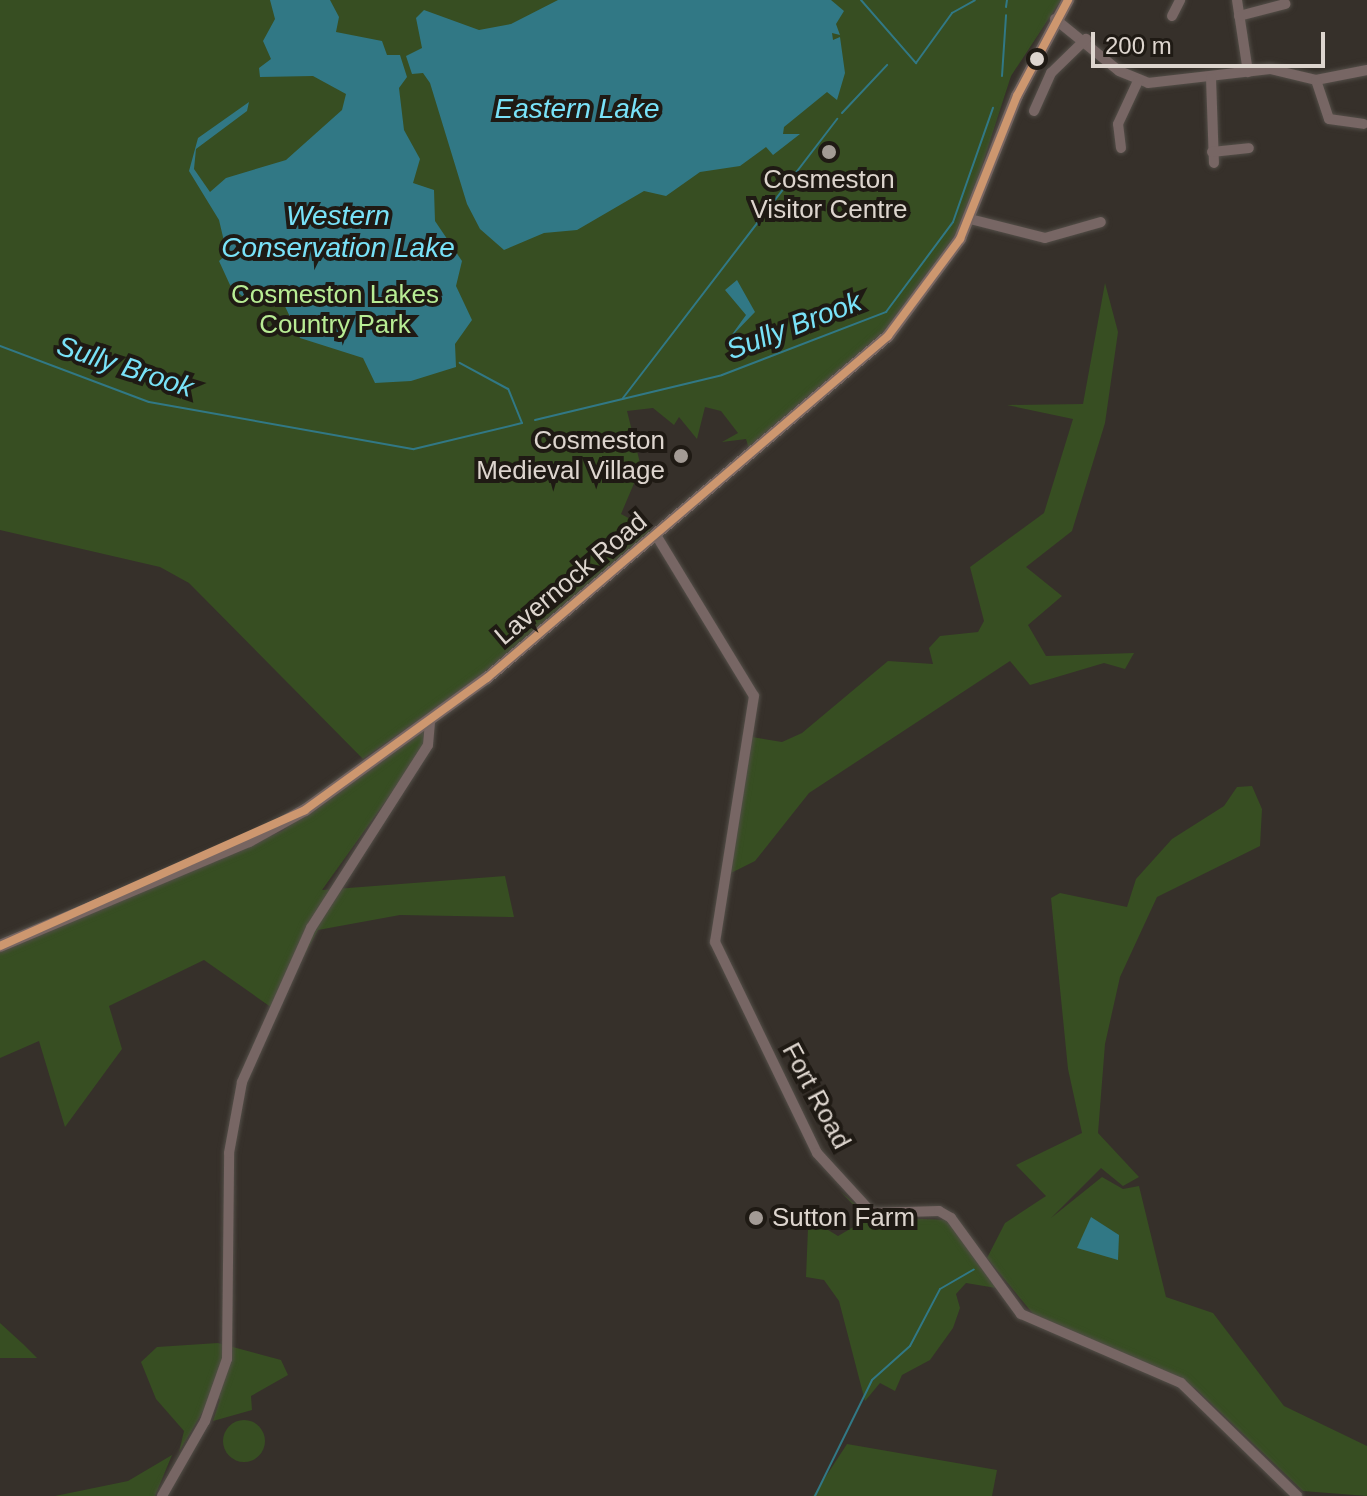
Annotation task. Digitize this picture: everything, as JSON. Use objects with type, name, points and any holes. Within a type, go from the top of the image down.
[{"type":"main road","name":"Lavernock Road","points":[[0,946],[283,823],[430,720],[656,535],[888,336],[928,291],[970,219],[1017,96],[1055,19],[1068,0]]},
{"type":"street","points":[[1172,16],[1180,0]]},
{"type":"street","points":[[1237,0],[1248,72]]},
{"type":"street","points":[[1239,16],[1285,4]]},
{"type":"street","points":[[1055,19],[1086,39],[1138,81],[1211,78],[1248,72],[1316,80],[1367,70]]},
{"type":"street","points":[[1034,111],[1051,73],[1086,39]]},
{"type":"street","points":[[1211,78],[1213,158],[1249,148]]},
{"type":"street","points":[[1316,80],[1329,119],[1364,124]]},
{"type":"street","points":[[1121,148],[1118,124],[1138,81]]},
{"type":"street","points":[[970,219],[1045,238],[1101,222]]},
{"type":"street","name":"Fort Road","points":[[656,535],[754,696],[715,942],[817,1153],[872,1213],[939,1211],[951,1218],[1021,1314],[1181,1383],[1297,1496]]},
{"type":"street","points":[[162,1496],[205,1421],[227,1359],[229,1153],[242,1082],[311,928],[428,745],[430,720]]},
{"type":"green space","name":"Cosmeston Lakes Country Park","points":[[0,0],[1061,0],[1011,76],[960,234],[894,324],[749,449],[746,439],[722,442],[738,433],[721,411],[705,407],[697,439],[679,417],[674,425],[653,408],[627,411],[641,467],[621,514],[653,531],[484,674],[363,759],[189,583],[160,567],[0,530]]},
{"type":"green space","points":[[1105,283],[1118,332],[1105,423],[1072,531],[1026,567],[1062,596],[1028,625],[1046,656],[1134,653],[1125,669],[1104,663],[1030,685],[1010,661],[809,793],[755,861],[729,874],[752,737],[782,742],[802,733],[888,661],[933,664],[929,648],[940,636],[978,632],[984,621],[970,567],[1044,513],[1073,419],[1007,405],[1083,404]]},
{"type":"green space","points":[[424,730],[423,749],[322,890],[505,876],[514,917],[400,915],[318,930],[275,1010],[204,960],[109,1006],[122,1049],[65,1127],[39,1041],[0,1058],[0,951],[282,831]]},
{"type":"green space","points":[[1252,786],[1262,809],[1260,846],[1157,897],[1120,977],[1105,1044],[1098,1133],[1139,1177],[1123,1186],[1101,1168],[1051,1218],[1102,1177],[1123,1189],[1139,1186],[1166,1297],[1213,1313],[1284,1406],[1367,1446],[1367,1496],[1303,1491],[1195,1388],[1039,1321],[987,1258],[1005,1223],[1046,1196],[1016,1165],[1082,1133],[1068,1069],[1051,898],[1060,893],[1127,907],[1136,879],[1172,839],[1224,806],[1237,787]]},
{"type":"green space","points":[[840,1191],[870,1217],[949,1220],[996,1288],[966,1283],[956,1294],[960,1308],[953,1328],[930,1360],[902,1375],[895,1391],[880,1383],[865,1401],[839,1301],[824,1280],[806,1277],[808,1228],[820,1225],[838,1236],[867,1219]]},
{"type":"green space","points":[[0,1323],[23,1344],[37,1358],[0,1358]]},
{"type":"green space","points":[[218,1343],[281,1360],[288,1375],[251,1396],[252,1410],[213,1421],[220,1399],[212,1396],[179,1452],[184,1431],[156,1399],[141,1362],[157,1347]]},
{"type":"green space","points":[[244,1420],[259,1426],[265,1441],[259,1456],[244,1462],[229,1456],[223,1441],[229,1426]]},
{"type":"green space","points":[[847,1444],[997,1470],[992,1496],[813,1496]]},
{"type":"green space","points":[[172,1455],[155,1496],[55,1496],[128,1481]]},
{"type":"water","name":"Western Conservation Lake","points":[[270,0],[330,0],[339,17],[336,32],[382,41],[387,55],[400,55],[407,77],[399,88],[404,130],[420,159],[413,183],[434,190],[435,221],[462,261],[456,286],[472,320],[455,344],[456,367],[411,381],[375,383],[363,358],[300,338],[282,300],[242,296],[230,285],[219,261],[227,254],[219,220],[189,171],[198,138],[249,102],[247,111],[196,149],[194,169],[210,192],[226,178],[286,160],[342,110],[346,94],[313,76],[260,77],[259,68],[271,59],[263,41],[275,19]]},
{"type":"water","name":"Eastern Lake","points":[[558,0],[831,0],[844,11],[836,24],[840,35],[832,33],[833,40],[840,37],[845,73],[837,100],[827,92],[784,127],[783,134],[800,134],[773,155],[766,147],[740,166],[700,172],[666,196],[644,191],[577,230],[544,233],[504,250],[480,229],[467,204],[430,83],[423,73],[412,74],[406,56],[422,48],[416,18],[424,10],[479,30],[511,24]]},
{"type":"water","points":[[737,280],[755,312],[728,340],[746,315],[725,290]]},
{"type":"water","points":[[1091,1217],[1119,1235],[1118,1260],[1077,1248]]},
{"type":"waterway","points":[[861,0],[916,63],[952,13],[975,0]]},
{"type":"waterway","points":[[1006,7],[1007,0]]},
{"type":"waterway","name":"Sully Brook","points":[[1002,76],[1006,15]]},
{"type":"waterway","points":[[842,113],[887,65]]},
{"type":"waterway","name":"Sully Brook","points":[[535,420],[722,375],[886,312],[953,222],[993,108]]},
{"type":"waterway","points":[[623,398],[837,119]]},
{"type":"waterway","name":"Sully Brook","points":[[0,346],[149,402],[414,449],[522,423],[508,389],[460,363]]},
{"type":"waterway","points":[[815,1496],[872,1380],[910,1346],[940,1289],[974,1269]]},
{"type":"transit line","points":[[0,946],[305,810],[487,678],[888,336],[960,239],[1017,96],[1068,0]]},
{"type":"place","name":"Cosmeston Visitor Centre","points":[[829,152]]},
{"type":"place","name":"Cosmeston Medieval Village","points":[[681,456]]},
{"type":"place","name":"Sutton Farm","points":[[756,1218]]}]
